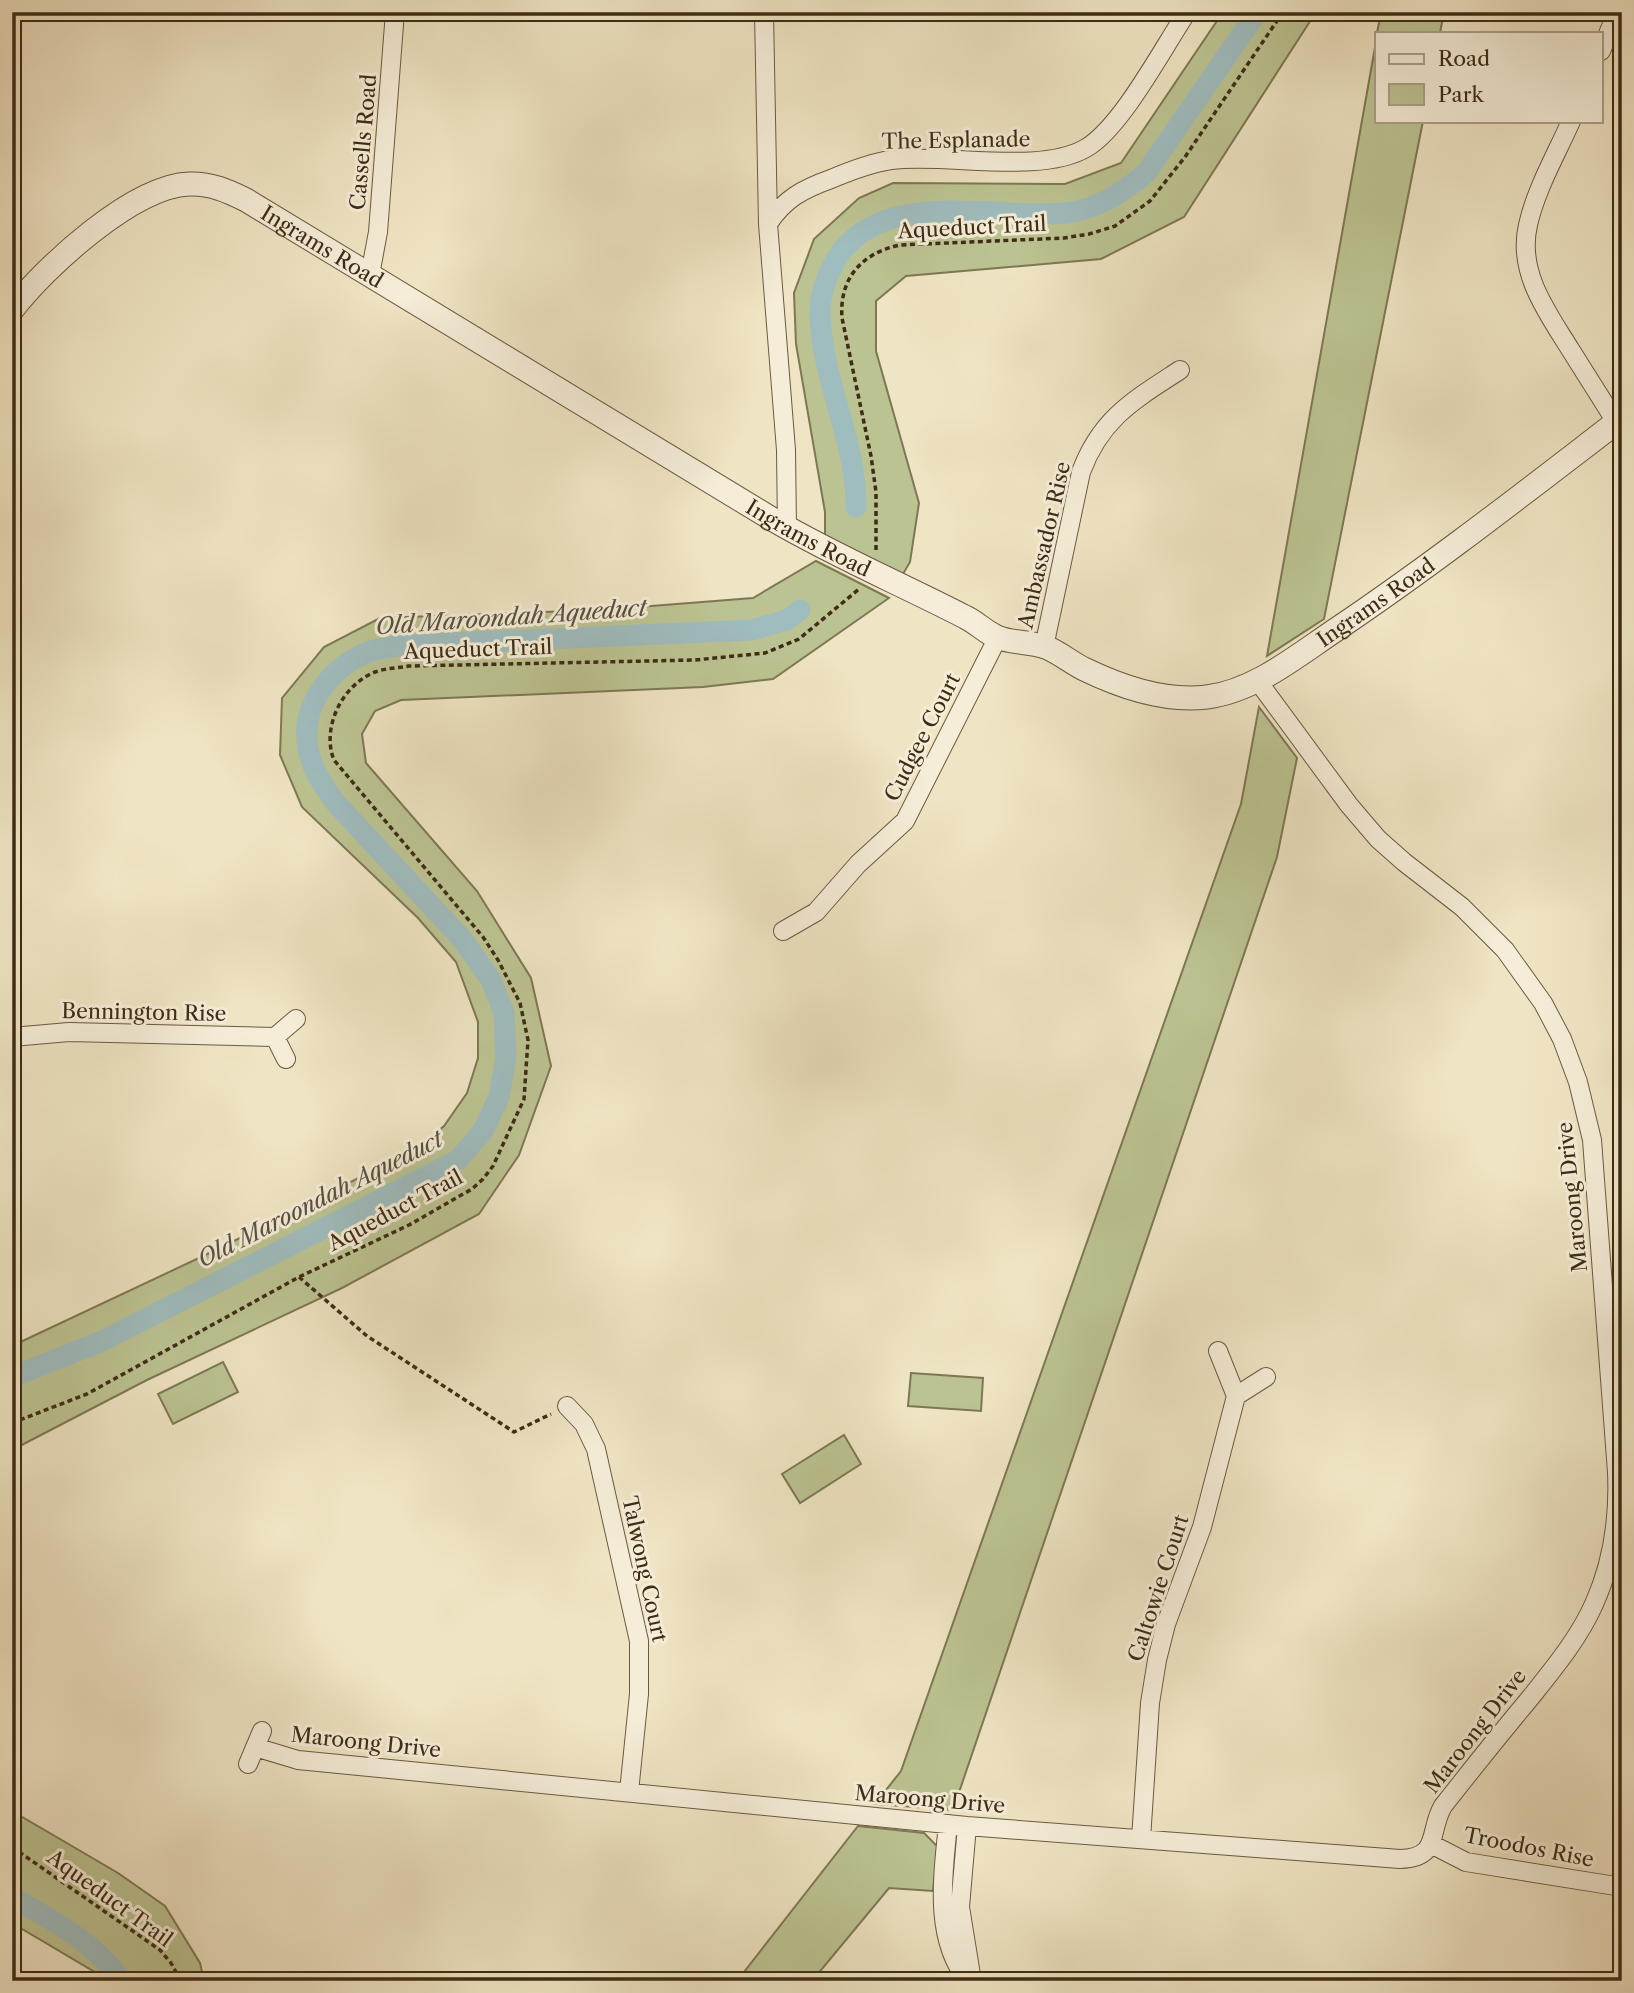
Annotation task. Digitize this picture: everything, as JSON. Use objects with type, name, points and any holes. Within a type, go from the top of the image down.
[{"type":"street","name":"Cassells Road","points":[[370,275],[378,232],[395,12]]},
{"type":"street","points":[[764,12],[768,225],[786,450],[788,528]]},
{"type":"street","name":"The Esplanade","points":[[768,225],[785,201],[796,194],[876,163],[916,159],[1040,161],[1071,155],[1086,148],[1099,139],[1122,111],[1187,12]]},
{"type":"street","points":[[1602,49],[1618,12]]},
{"type":"street","points":[[1571,122],[1530,217],[1526,256],[1532,282],[1544,308],[1619,420]]},
{"type":"street","name":"Ingrams Road","points":[[12,310],[36,283],[97,229],[136,201],[179,184],[205,185],[229,192],[788,528],[876,575],[967,618],[998,637],[1044,647],[1098,676],[1164,696],[1206,697],[1232,691],[1257,680],[1300,654],[1390,591],[1619,420]]},
{"type":"street","name":"Ambassador Rise","points":[[1044,647],[1081,472],[1089,452],[1113,417],[1180,370]]},
{"type":"street","name":"Cudgee Court","points":[[783,931],[816,912],[858,864],[905,821],[998,637]]},
{"type":"street","name":"Maroong Drive","points":[[255,1747],[298,1760],[967,1826],[1400,1859],[1416,1858],[1431,1844],[1443,1806],[1557,1665],[1583,1626],[1599,1592],[1613,1542],[1617,1472],[1592,1140],[1578,1082],[1562,1039],[1543,1003],[1519,967],[1478,921],[1378,839],[1349,805],[1257,680]]},
{"type":"street","points":[[286,1059],[275,1037],[296,1019]]},
{"type":"street","name":"Bennington Rise","points":[[12,1037],[69,1032],[275,1037]]},
{"type":"street","points":[[1218,1351],[1236,1396],[1266,1377]]},
{"type":"street","name":"Caltowie Court","points":[[1141,1839],[1150,1703],[1157,1660],[1166,1625],[1202,1527],[1236,1396]]},
{"type":"street","name":"Talwong Court","points":[[567,1406],[584,1424],[596,1449],[636,1622],[640,1675],[629,1792]]},
{"type":"street","points":[[947,1824],[942,1888],[944,1914],[951,1948],[958,1965],[970,1981]]},
{"type":"street","points":[[967,1826],[961,1907],[970,1981]]},
{"type":"street","name":"Troodos Rise","points":[[1431,1844],[1465,1862],[1622,1887]]},
{"type":"path","name":"Aqueduct Trail","points":[[12,1423],[87,1394],[299,1277],[409,1225],[472,1189],[493,1166],[519,1114],[527,1081],[528,1040],[520,1003],[491,948],[334,760],[330,750],[333,718],[351,689],[374,673],[409,666],[695,660],[765,653],[799,639],[876,575],[876,492],[841,307],[847,283],[853,273],[876,252],[900,245],[1064,238],[1103,230],[1125,220],[1150,201],[1185,158],[1283,12]]},
{"type":"path","points":[[299,1277],[367,1335],[514,1432],[567,1406]]},
{"type":"path","name":"Aqueduct Trail","points":[[12,1847],[160,1950],[181,1981]]},
{"type":"green space","points":[[1223,12],[1316,12],[1184,217],[1101,259],[906,276],[876,301],[876,351],[919,503],[910,562],[903,574],[825,539],[825,512],[796,344],[794,293],[814,239],[859,198],[893,183],[1065,184],[1121,163]]},
{"type":"green space","points":[[1381,12],[1444,12],[1440,32],[1377,32]]},
{"type":"green space","points":[[1375,47],[1375,122],[1423,122],[1324,619],[1267,656]]},
{"type":"green space","points":[[816,561],[889,598],[773,679],[703,687],[401,700],[375,711],[362,734],[366,763],[477,891],[531,978],[551,1066],[519,1155],[479,1214],[342,1288],[147,1380],[12,1450],[12,1346],[218,1249],[418,1148],[444,1126],[467,1093],[478,1058],[478,1022],[456,962],[418,918],[302,807],[280,755],[282,698],[324,647],[380,618],[600,610],[753,598]]},
{"type":"green space","points":[[1259,707],[1297,758],[1277,857],[953,1810],[875,1804],[901,1771],[1241,804]]},
{"type":"green space","points":[[223,1362],[238,1392],[173,1424],[158,1394]]},
{"type":"green space","points":[[911,1373],[983,1378],[981,1411],[908,1406]]},
{"type":"green space","points":[[844,1435],[861,1464],[800,1503],[782,1474]]},
{"type":"green space","points":[[12,1811],[118,1873],[165,1906],[200,1963],[204,1981],[103,1981],[98,1974],[12,1923]]},
{"type":"green space","points":[[858,1826],[924,1833],[938,1847],[933,1891],[889,1888],[812,1981],[737,1981]]},
{"type":"waterway","name":"Old Maroondah Aqueduct","points":[[856,507],[851,459],[826,362],[820,313],[822,293],[828,275],[853,239],[878,223],[907,215],[939,211],[1066,213],[1089,208],[1109,199],[1146,173],[1257,12]]},
{"type":"waterway","name":"Old Maroondah Aqueduct","points":[[12,1377],[100,1342],[458,1160],[483,1131],[499,1097],[506,1058],[504,1013],[491,980],[462,939],[334,801],[312,762],[308,748],[308,718],[313,704],[329,679],[353,660],[371,651],[387,648],[752,630],[787,620],[800,610]]},
{"type":"waterway","name":"Old Maroondah Aqueduct","points":[[12,1897],[86,1943],[111,1967],[121,1981]]}]
